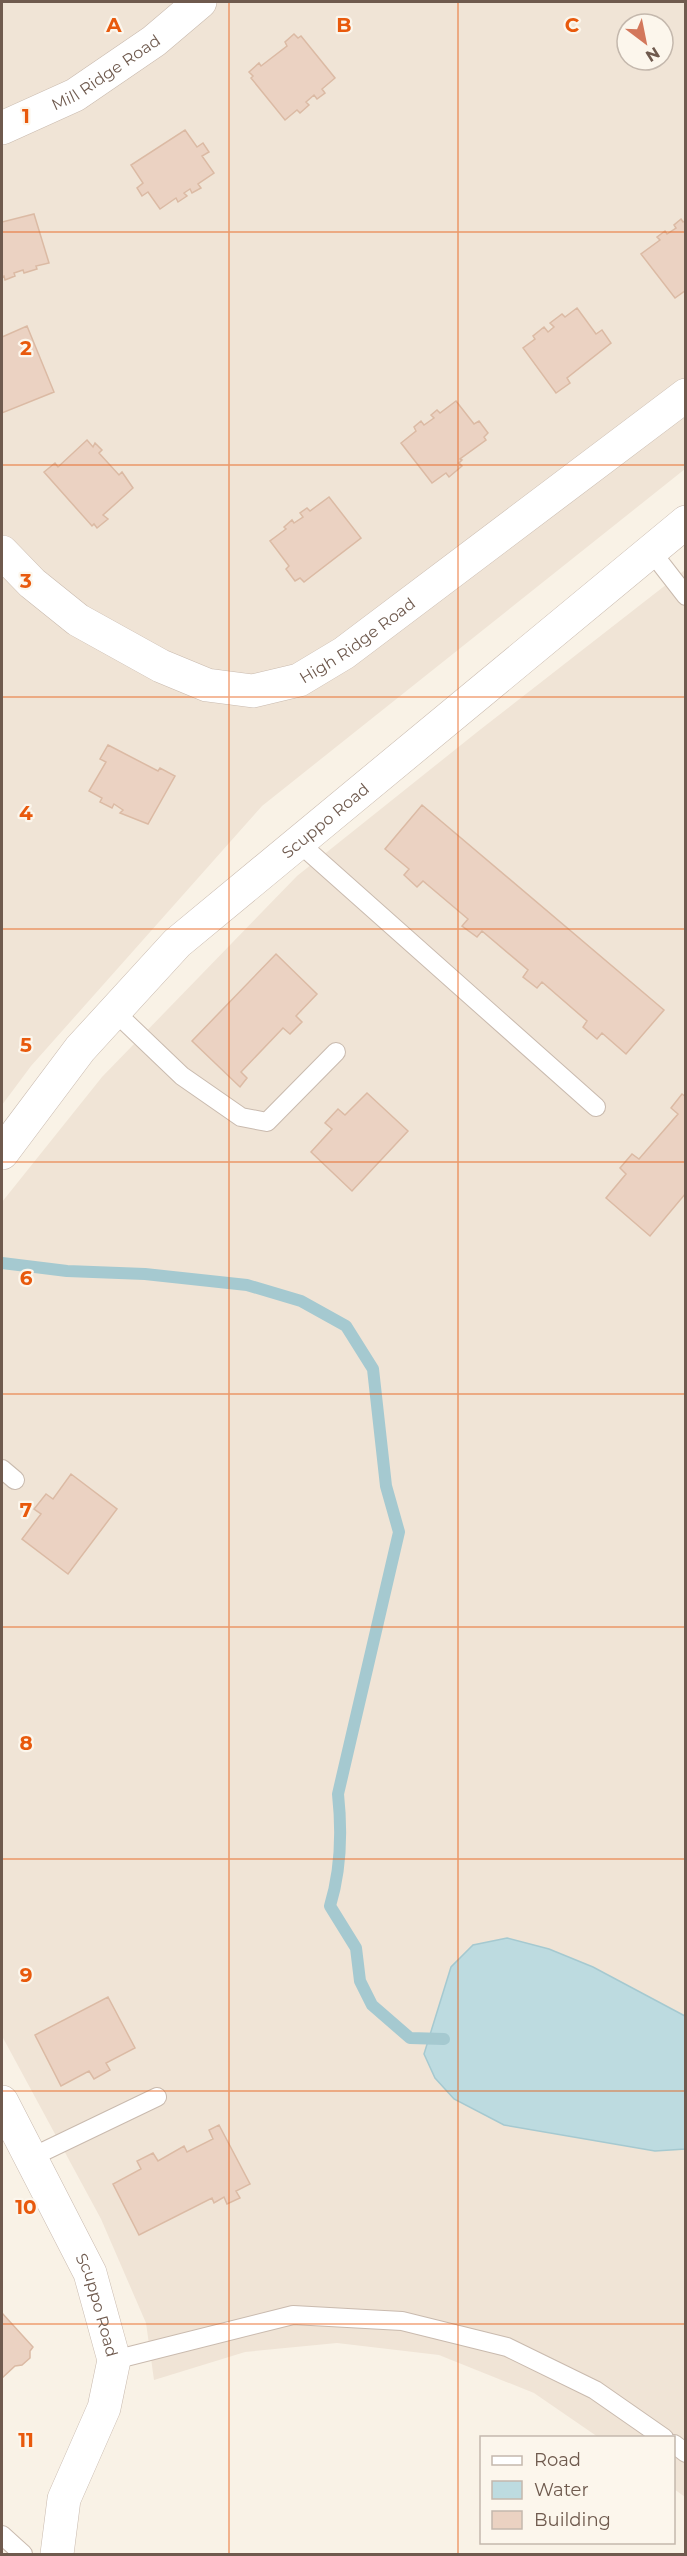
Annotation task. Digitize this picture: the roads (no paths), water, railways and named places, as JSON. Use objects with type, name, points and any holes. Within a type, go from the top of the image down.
[{"type":"street","name":"Mill Ridge Road","points":[[2,128],[75,95],[154,41],[200,2]]},
{"type":"street","name":"High Ridge Road","points":[[2,552],[32,583],[78,620],[161,666],[207,685],[253,691],[299,680],[344,653],[686,395]]},
{"type":"street","name":"Scuppo Road","points":[[2,1153],[80,1049],[177,943],[686,522]]},
{"type":"street","name":"Scuppo Road","points":[[2,2102],[90,2273],[114,2360],[104,2408],[64,2499],[52,2554]]},
{"type":"lane","points":[[651,550],[686,596]]},
{"type":"lane","points":[[298,842],[596,1107]]},
{"type":"lane","points":[[114,1011],[182,1076],[241,1117],[267,1122],[336,1052]]},
{"type":"lane","points":[[30,2158],[158,2097]]},
{"type":"lane","points":[[114,2360],[293,2315],[402,2321],[507,2347],[595,2390],[661,2436]]},
{"type":"lane","points":[[2,2535],[24,2554]]},
{"type":"water","points":[[507,1938],[549,1949],[593,1967],[685,2016],[685,2149],[655,2151],[504,2125],[454,2099],[435,2078],[424,2054],[451,1967],[473,1945]]},
{"type":"waterway","points":[[2,1263],[67,1271],[145,1274],[247,1285],[301,1301],[346,1326],[373,1369],[386,1486],[399,1532],[338,1794],[340,1850],[330,1906],[356,1948],[360,1981],[372,2005],[410,2038],[444,2039]]}]
